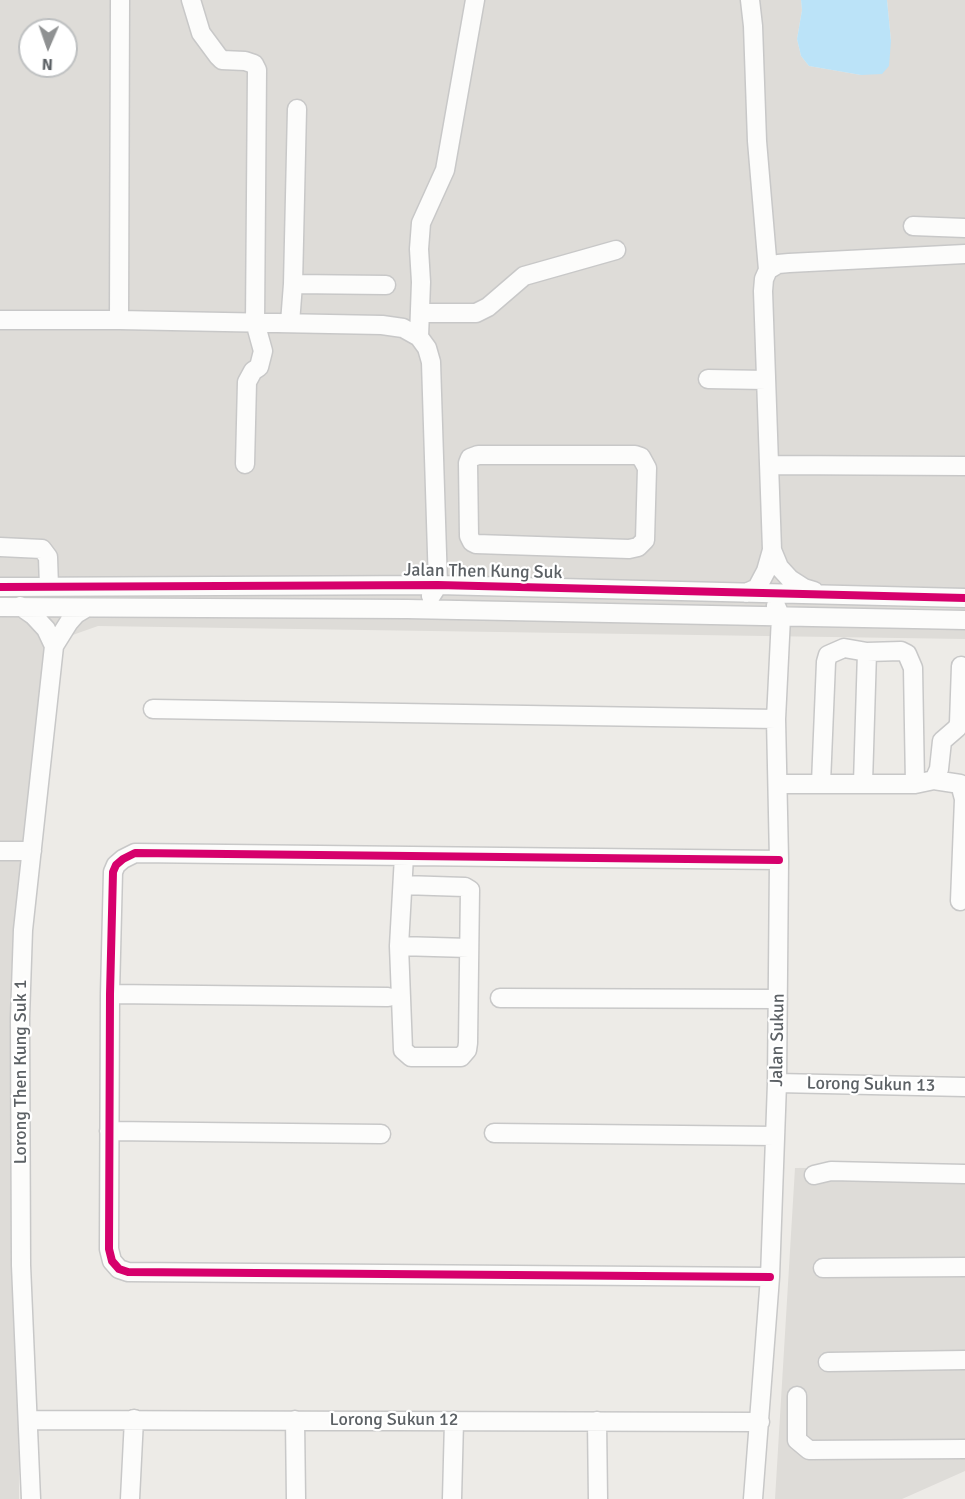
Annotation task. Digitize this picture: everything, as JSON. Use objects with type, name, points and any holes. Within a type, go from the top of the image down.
[{"type":"street","points":[[119,320],[120,0]]},
{"type":"street","points":[[191,0],[201,33],[218,56],[222,60],[245,61],[254,64],[257,70],[255,322],[263,351],[259,367],[253,371],[247,382],[245,464]]},
{"type":"street","points":[[419,337],[421,223],[445,170],[475,0]]},
{"type":"street","points":[[750,0],[757,141],[768,270],[764,279],[763,291],[772,550],[766,572],[757,588],[750,593],[774,604],[781,617]]},
{"type":"street","points":[[290,323],[297,109]]},
{"type":"street","points":[[913,226],[965,228]]},
{"type":"street","points":[[420,313],[476,312],[488,307],[524,276],[616,250]]},
{"type":"street","points":[[768,270],[778,264],[789,263],[965,254]]},
{"type":"street","points":[[293,284],[386,285]]},
{"type":"street","points":[[0,320],[255,322],[393,326],[403,328],[419,337],[427,348],[431,362],[438,585],[430,598],[407,609]]},
{"type":"street","points":[[708,379],[766,380]]},
{"type":"street","points":[[635,455],[646,464],[645,540],[638,547],[629,549],[481,545],[472,542],[469,536],[468,463],[473,456],[635,455]]},
{"type":"street","points":[[769,465],[965,466]]},
{"type":"street","points":[[437,537],[469,536]]},
{"type":"street","points":[[0,547],[42,549],[48,557],[49,586]]},
{"type":"street","points":[[772,550],[779,567],[790,579],[804,588],[825,595]]},
{"type":"street","points":[[438,585],[448,594],[481,611]]},
{"type":"street","name":"Jalan Then Kung Suk","points":[[0,587],[438,585],[965,598]]},
{"type":"street","points":[[20,606],[46,628],[54,646]]},
{"type":"street","points":[[0,607],[407,609],[965,620]]},
{"type":"street","points":[[54,646],[69,622],[86,608]]},
{"type":"street","name":"Jalan Sukun","points":[[753,1499],[770,1277],[777,1083],[779,860],[776,719],[781,617]]},
{"type":"street","name":"Lorong Then Kung Suk 1","points":[[32,1499],[21,1265],[20,1018],[23,930],[54,646]]},
{"type":"street","points":[[821,783],[826,662],[828,655],[844,648],[867,652],[901,651],[907,654],[913,668],[927,786]]},
{"type":"street","points":[[863,783],[867,652]]},
{"type":"street","points":[[927,786],[939,770],[942,741],[956,730],[959,723],[961,666]]},
{"type":"street","points":[[153,709],[776,719]]},
{"type":"street","points":[[778,784],[863,783],[927,786],[960,784],[964,799],[960,901]]},
{"type":"street","points":[[0,851],[32,851]]},
{"type":"street","points":[[770,1277],[128,1272],[115,1266],[109,1256],[110,994],[113,872],[116,865],[135,853],[779,860]]},
{"type":"street","points":[[403,885],[465,887],[470,890],[468,1043],[467,1050],[461,1056],[411,1057],[402,1047],[399,946],[404,856]]},
{"type":"street","points":[[399,946],[469,948]]},
{"type":"street","points":[[110,994],[387,997]]},
{"type":"street","points":[[500,998],[778,999]]},
{"type":"street","name":"Lorong Sukun 13","points":[[777,1083],[965,1087]]},
{"type":"street","points":[[109,1131],[381,1134]]},
{"type":"street","points":[[494,1133],[775,1136]]},
{"type":"street","points":[[814,1176],[831,1171],[965,1174]]},
{"type":"street","points":[[823,1268],[965,1266]]},
{"type":"street","points":[[828,1362],[965,1360]]},
{"type":"street","points":[[797,1396],[797,1440],[809,1450],[816,1452],[965,1449]]},
{"type":"street","points":[[130,1499],[134,1419]]},
{"type":"street","name":"Lorong Sukun 12","points":[[28,1420],[760,1422]]},
{"type":"street","points":[[295,1420],[296,1499]]},
{"type":"street","points":[[452,1499],[454,1421]]},
{"type":"street","points":[[597,1422],[598,1499]]},
{"type":"shaded area","points":[[0,0],[801,0],[802,10],[797,39],[801,56],[809,66],[861,75],[891,41],[887,0],[965,0],[965,639],[98,626],[50,643],[18,960],[19,1499],[0,1499]]},
{"type":"shaded area","points":[[965,1167],[965,1471],[902,1499],[775,1499],[795,1168]]},
{"type":"water","points":[[801,0],[887,0],[891,41],[889,66],[882,74],[861,75],[809,66],[801,56],[797,39],[802,10]]},
{"type":"cycle path","points":[[0,587],[438,585],[965,598]]},
{"type":"cycle path","points":[[770,1277],[128,1272],[119,1269],[112,1261],[109,1249],[110,994],[113,872],[116,865],[135,853],[779,860]]}]
